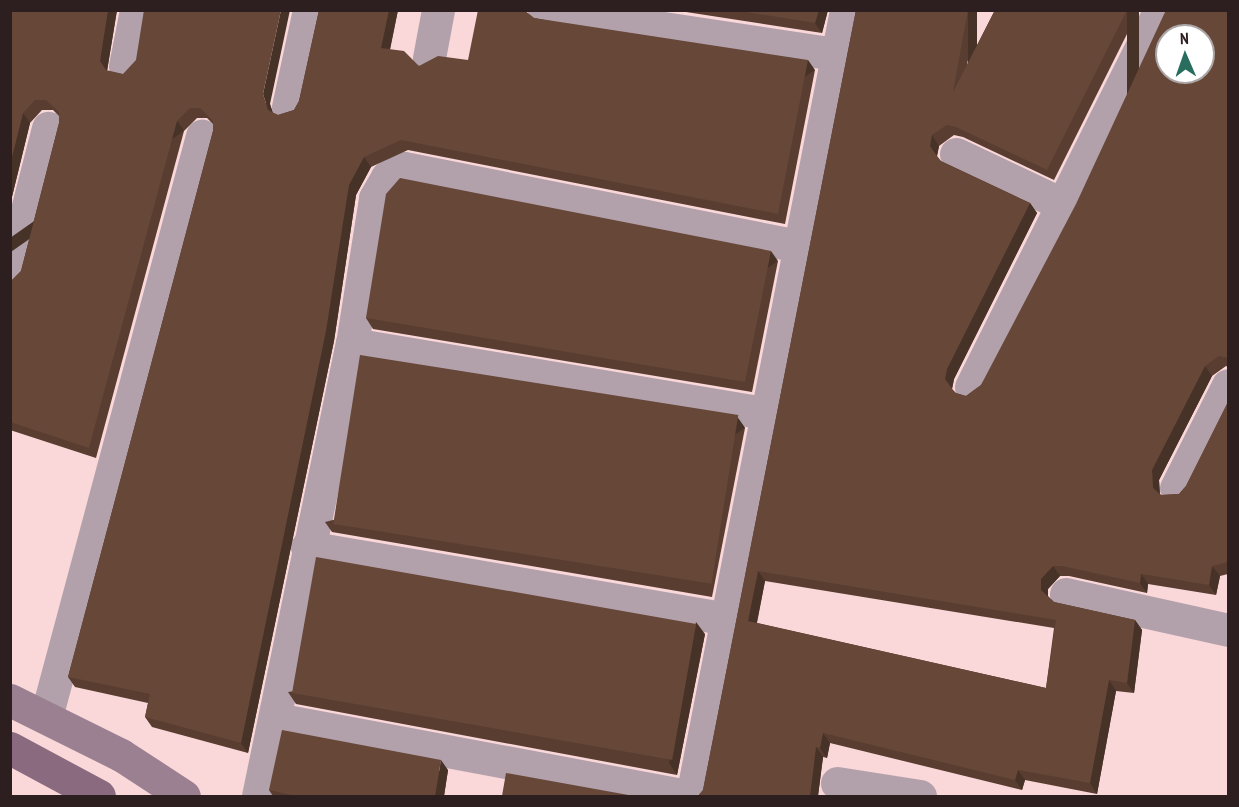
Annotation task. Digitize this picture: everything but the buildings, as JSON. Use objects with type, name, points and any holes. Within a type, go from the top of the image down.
[{"type":"main road","points":[[10,700],[121,755],[184,796]]},
{"type":"main road","points":[[10,748],[99,796]]},
{"type":"street","points":[[125,66],[136,10]]},
{"type":"street","points":[[288,108],[309,10]]},
{"type":"street","points":[[429,58],[438,10]]},
{"type":"street","points":[[544,10],[836,54]]},
{"type":"street","points":[[692,796],[766,413],[803,247],[836,54],[846,10]]},
{"type":"street","points":[[971,387],[1066,206],[1159,11]]},
{"type":"street","points":[[10,276],[48,128]]},
{"type":"street","points":[[46,717],[202,136]]},
{"type":"street","points":[[956,154],[1066,206]]},
{"type":"street","points":[[258,796],[276,719],[307,547],[352,344],[375,198],[387,177],[404,168],[803,247]]},
{"type":"street","points":[[352,344],[766,413]]},
{"type":"street","points":[[1176,488],[1228,385]]},
{"type":"street","points":[[307,547],[728,619]]},
{"type":"street","points":[[1066,594],[1228,630]]},
{"type":"street","points":[[276,719],[686,796]]},
{"type":"street","points":[[837,783],[920,796]]}]
